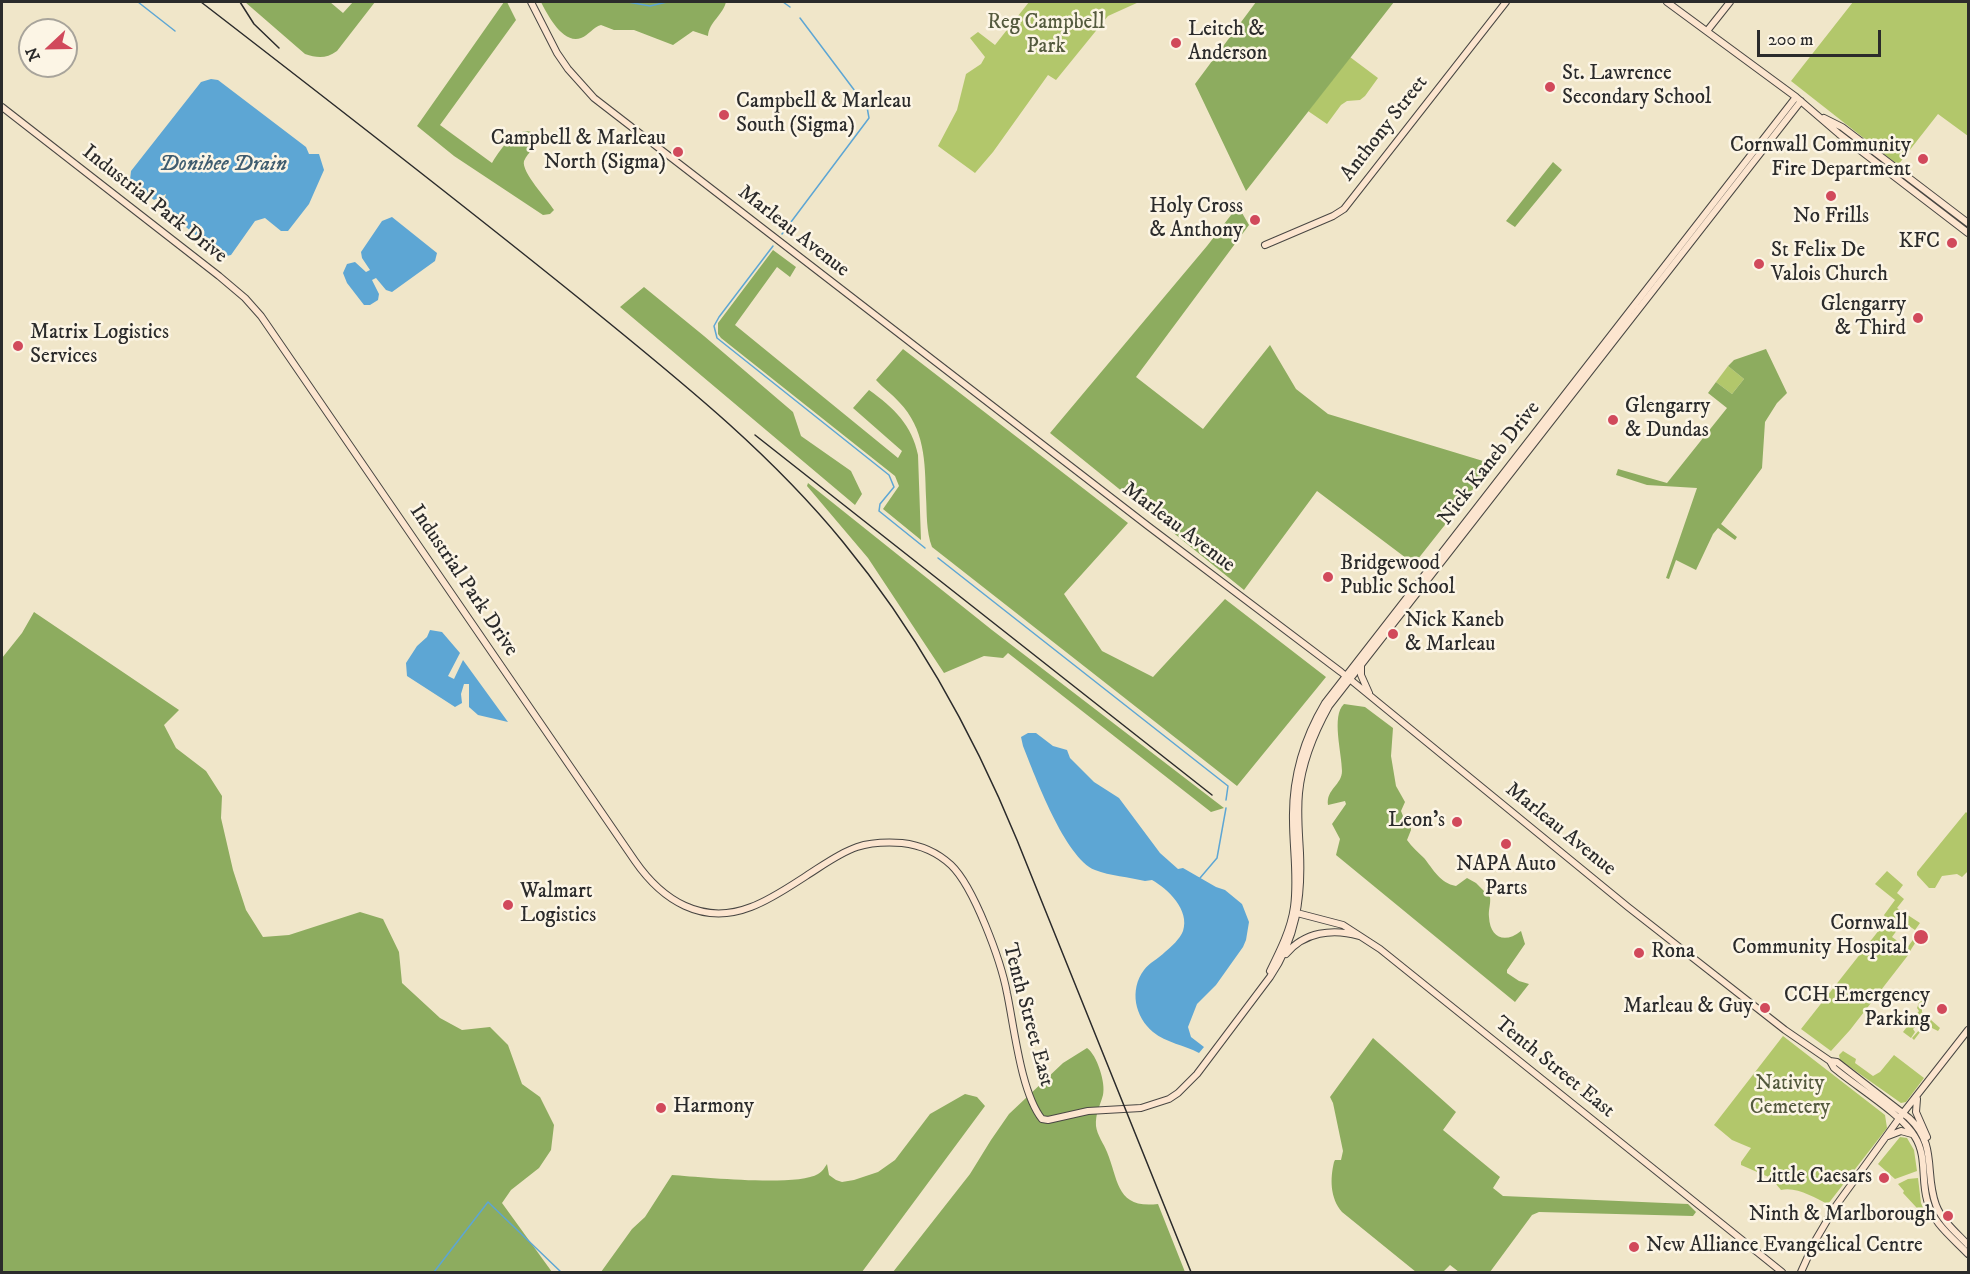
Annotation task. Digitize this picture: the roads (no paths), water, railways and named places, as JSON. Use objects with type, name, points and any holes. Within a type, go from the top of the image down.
[{"type":"street","name":"Marleau Avenue","points":[[531,2],[557,53],[594,98],[1348,678],[1628,907],[1785,1030],[1830,1061],[1837,1062],[1901,1116]]},
{"type":"street","name":"Anthony Street","points":[[1265,245],[1333,216],[1344,209],[1506,2]]},
{"type":"street","points":[[1667,2],[1799,99],[1839,135],[1968,233]]},
{"type":"street","points":[[1707,31],[1730,2]]},
{"type":"street","name":"Nick Kaneb Drive","points":[[1052,1119],[1088,1111],[1141,1108],[1169,1099],[1178,1093],[1197,1074],[1279,964],[1290,940],[1301,883],[1298,817],[1302,773],[1318,726],[1329,706],[1348,678],[1799,99]]},
{"type":"street","name":"Nick Kaneb Drive","points":[[1348,678],[1361,665],[1799,99]]},
{"type":"street","name":"Industrial Park Drive","points":[[2,107],[219,276],[261,316],[641,870],[665,895],[705,912],[729,912],[763,902],[857,847],[874,843],[900,843],[919,846],[935,854]]},
{"type":"street","points":[[1815,113],[1842,128],[1968,223]]},
{"type":"street","points":[[1361,665],[1361,675],[1370,696]]},
{"type":"street","name":"Tenth Street East","points":[[935,854],[951,866],[964,883],[978,910],[1004,980],[1024,1076],[1040,1116],[1045,1120],[1052,1119]]},
{"type":"street","name":"Nick Kaneb Drive","points":[[1262,986],[1281,949],[1296,912]]},
{"type":"street","name":"Tenth Street East","points":[[1296,912],[1343,925],[1369,942],[1782,1272]]},
{"type":"street","points":[[1279,964],[1288,951],[1301,941],[1320,933],[1344,932],[1357,935],[1369,942]]},
{"type":"street","points":[[1801,1272],[1835,1206],[1968,1030]]},
{"type":"street","points":[[1918,1096],[1916,1112],[1926,1135],[1932,1190],[1937,1208],[1948,1224],[1968,1245]]},
{"type":"street","points":[[1901,1116],[1915,1135],[1921,1152],[1925,1193],[1930,1209],[1939,1224],[1968,1254]]},
{"type":"street","points":[[1901,1116],[1914,1122],[1923,1135],[1929,1153]]},
{"type":"street","points":[[1883,1141],[1898,1131],[1906,1131],[1915,1135]]},
{"type":"water","name":"Donihee Drain","points":[[211,79],[218,80],[306,147],[309,154],[319,154],[324,170],[309,204],[288,231],[281,231],[265,218],[255,221],[231,255],[222,257],[162,207],[166,194],[154,200],[130,180],[131,171],[201,82]]},
{"type":"water","points":[[392,217],[437,253],[435,261],[392,292],[386,290],[376,278],[372,280],[379,294],[378,300],[370,305],[364,305],[347,283],[343,273],[347,264],[355,262],[366,272],[370,270],[361,252],[382,221]]},
{"type":"water","points":[[430,630],[442,632],[460,653],[448,676],[454,679],[463,660],[508,722],[478,715],[469,707],[469,684],[464,684],[461,694],[462,703],[455,707],[407,676],[406,663]]},
{"type":"water","points":[[1028,733],[1036,733],[1053,746],[1067,750],[1070,758],[1094,782],[1119,798],[1160,853],[1178,869],[1183,868],[1225,890],[1242,904],[1249,922],[1243,947],[1216,985],[1197,1004],[1188,1027],[1191,1037],[1204,1047],[1199,1053],[1153,1032],[1142,1019],[1136,1003],[1137,986],[1144,970],[1182,934],[1184,923],[1180,908],[1165,889],[1152,880],[1145,881],[1095,870],[1073,850],[1052,815],[1023,746],[1021,737]]},
{"type":"waterway","points":[[138,2],[175,31]]},
{"type":"waterway","points":[[628,2],[650,6],[667,2]]},
{"type":"waterway","points":[[783,2],[790,7]]},
{"type":"waterway","points":[[782,234],[869,118],[867,107],[800,18]]},
{"type":"waterway","points":[[773,246],[719,317],[714,326],[717,338],[889,475],[894,487],[880,504],[879,511],[925,548]]},
{"type":"waterway","points":[[938,558],[1228,786],[1226,800]]},
{"type":"waterway","points":[[1200,878],[1217,858],[1226,808]]},
{"type":"waterway","points":[[434,1272],[488,1202],[561,1272]]},
{"type":"railway","points":[[201,2],[487,225],[685,385],[751,445],[814,508],[870,576],[895,611],[941,685],[1000,800],[1191,1272]]},
{"type":"railway","points":[[240,2],[254,24],[279,48]]},
{"type":"railway","points":[[755,435],[1212,795]]},
{"type":"place","name":"Leitch & Anderson","points":[[1176,43]]},
{"type":"place","name":"St. Lawrence Secondary School","points":[[1550,87]]},
{"type":"place","name":"Campbell & Marleau South (Sigma)","points":[[724,115]]},
{"type":"place","name":"Campbell & Marleau North (Sigma)","points":[[678,152]]},
{"type":"place","name":"Cornwall Community Fire Department","points":[[1923,159]]},
{"type":"place","name":"No Frills","points":[[1831,196]]},
{"type":"place","name":"Holy Cross & Anthony","points":[[1255,220]]},
{"type":"place","name":"KFC","points":[[1952,243]]},
{"type":"place","name":"St Felix De Valois Church","points":[[1759,264]]},
{"type":"place","name":"Glengarry & Third","points":[[1918,318]]},
{"type":"place","name":"Matrix Logistics Services","points":[[18,346]]},
{"type":"place","name":"Glengarry & Dundas","points":[[1613,420]]},
{"type":"place","name":"Bridgewood Public School","points":[[1328,577]]},
{"type":"place","name":"Nick Kaneb & Marleau","points":[[1393,634]]},
{"type":"place","name":"Leon's","points":[[1457,822]]},
{"type":"place","name":"NAPA Auto Parts","points":[[1506,844]]},
{"type":"place","name":"Walmart Logistics","points":[[508,905]]},
{"type":"place","name":"Cornwall Community Hospital","points":[[1921,937]]},
{"type":"place","name":"Rona","points":[[1639,953]]},
{"type":"place","name":"Marleau & Guy","points":[[1765,1008]]},
{"type":"place","name":"CCH Emergency Parking","points":[[1942,1009]]},
{"type":"place","name":"Harmony","points":[[661,1108]]},
{"type":"place","name":"Little Caesars","points":[[1884,1178]]},
{"type":"place","name":"Ninth & Marlborough","points":[[1948,1216]]},
{"type":"place","name":"New Alliance Evangelical Centre","points":[[1634,1247]]},
{"type":"park label","name":"Reg Campbell Park","points":[[1046,36]]},
{"type":"park label","name":"Nativity Cemetery","points":[[1790,1097]]}]
